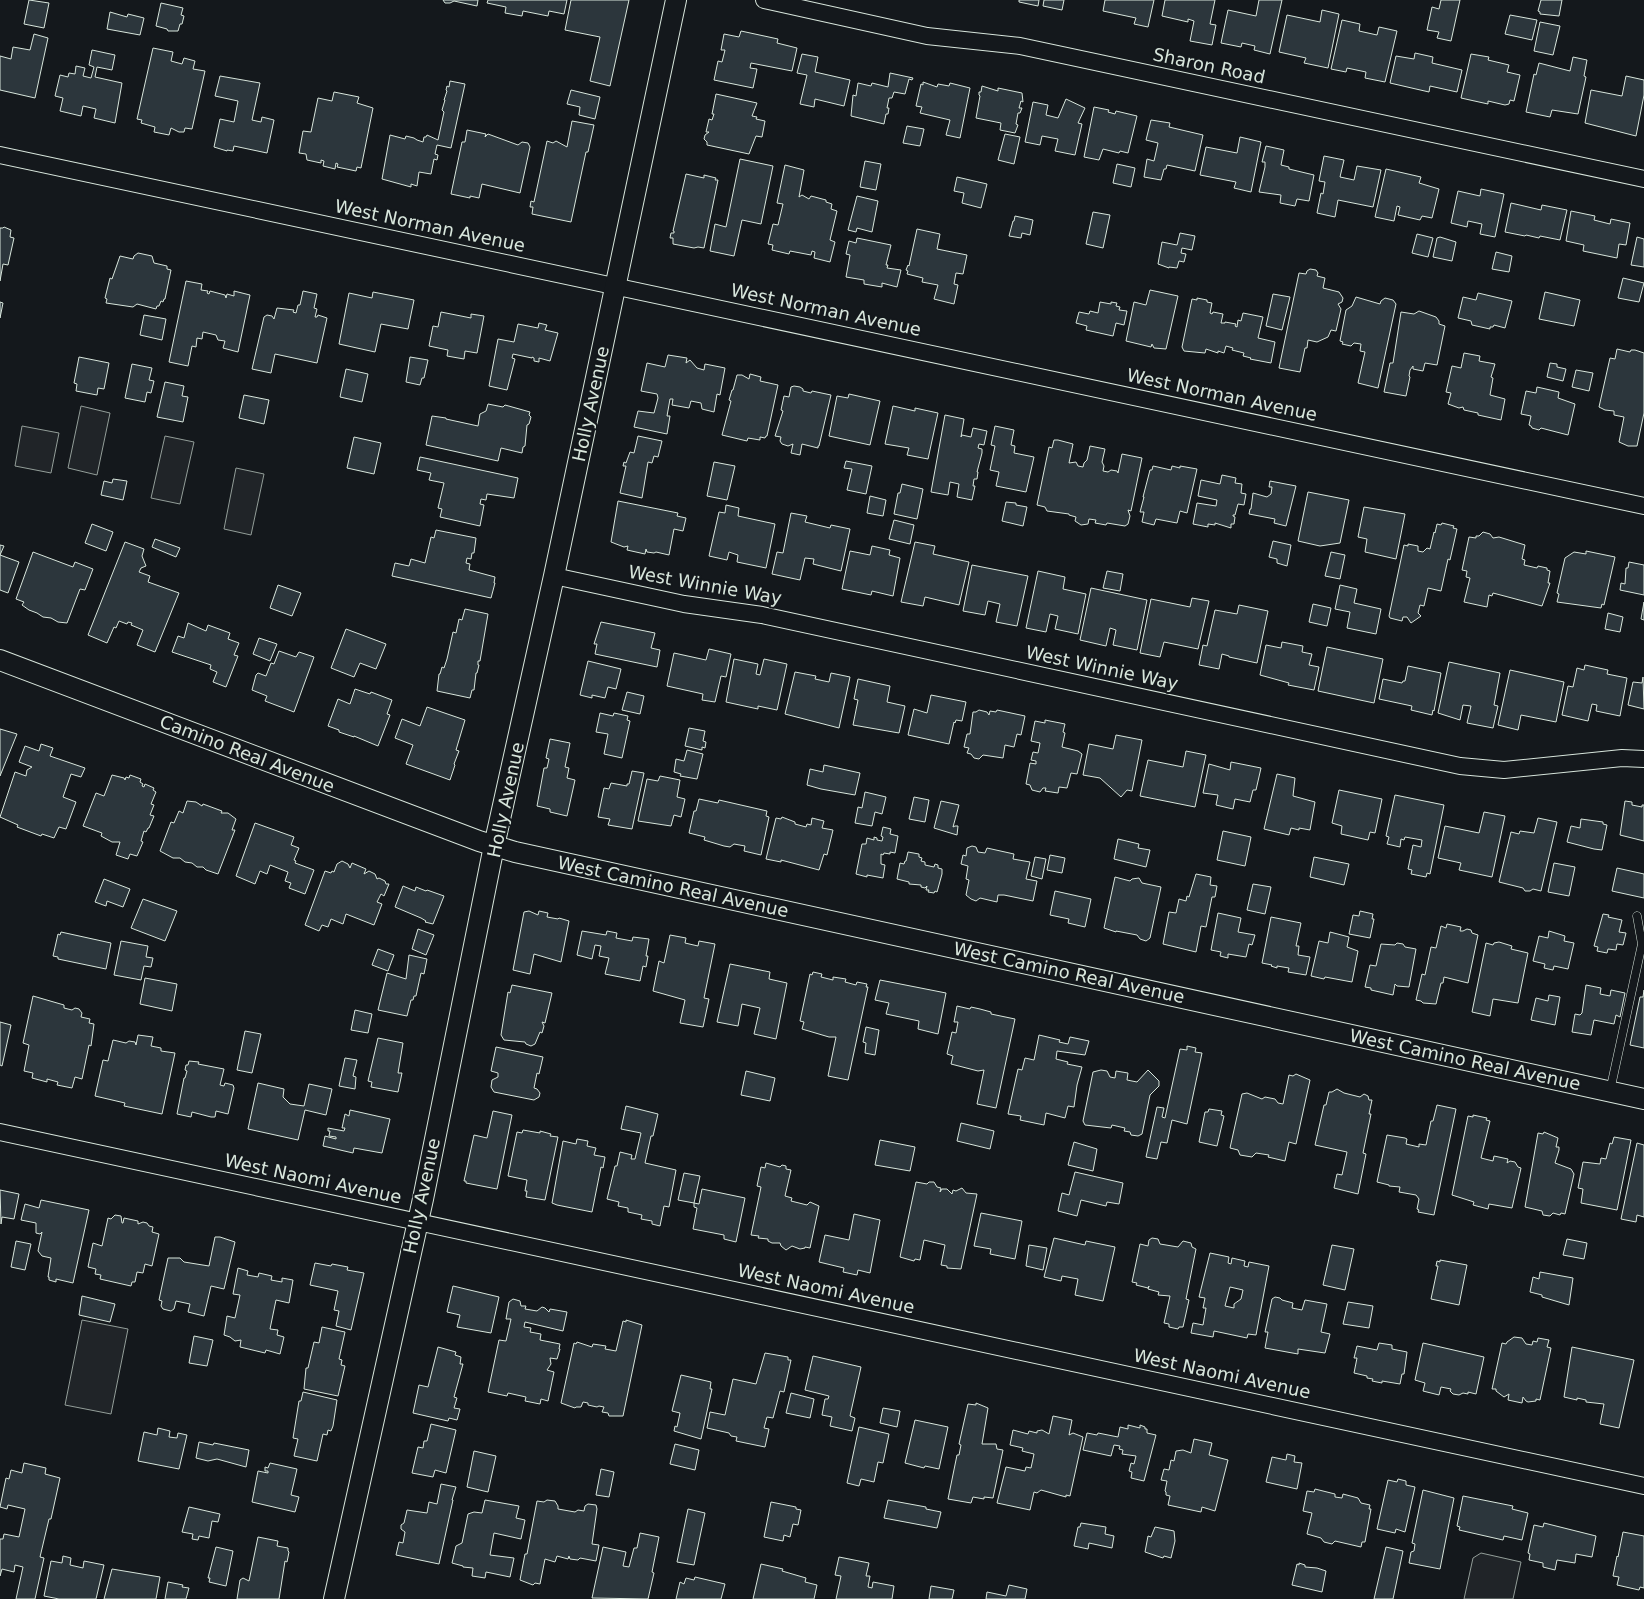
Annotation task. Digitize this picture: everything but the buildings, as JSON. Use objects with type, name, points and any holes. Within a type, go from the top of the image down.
[{"type":"street","name":"Holly Avenue","points":[[339,1598],[494,846],[554,576],[676,0]]},
{"type":"street","name":"Sharon Road","points":[[764,0],[927,36],[1020,46],[1644,179]]},
{"type":"street","name":"West Norman Avenue","points":[[0,155],[1644,506]]},
{"type":"street","name":"West Winnie Way","points":[[554,576],[684,604],[762,615],[1460,766],[1504,770],[1622,758],[1644,758]]},
{"type":"street","name":"Camino Real Avenue","points":[[0,660],[494,846]]},
{"type":"street","name":"West Camino Real Avenue","points":[[494,846],[1644,1099]]},
{"type":"street","name":"West Naomi Avenue","points":[[0,1132],[1644,1486]]},
{"type":"lane","points":[[1610,1092],[1642,944],[1637,916]]},
{"type":"shaded area","points":[[81,406],[110,413],[97,475],[68,468]]},
{"type":"shaded area","points":[[22,426],[59,433],[51,473],[15,466]]},
{"type":"shaded area","points":[[165,436],[194,442],[180,504],[151,498]]},
{"type":"shaded area","points":[[236,468],[264,474],[251,535],[224,529]]},
{"type":"shaded area","points":[[82,1320],[128,1329],[111,1414],[65,1405]]},
{"type":"shaded area","points":[[1481,1553],[1521,1562],[1513,1599],[1464,1599],[1473,1558]]}]
